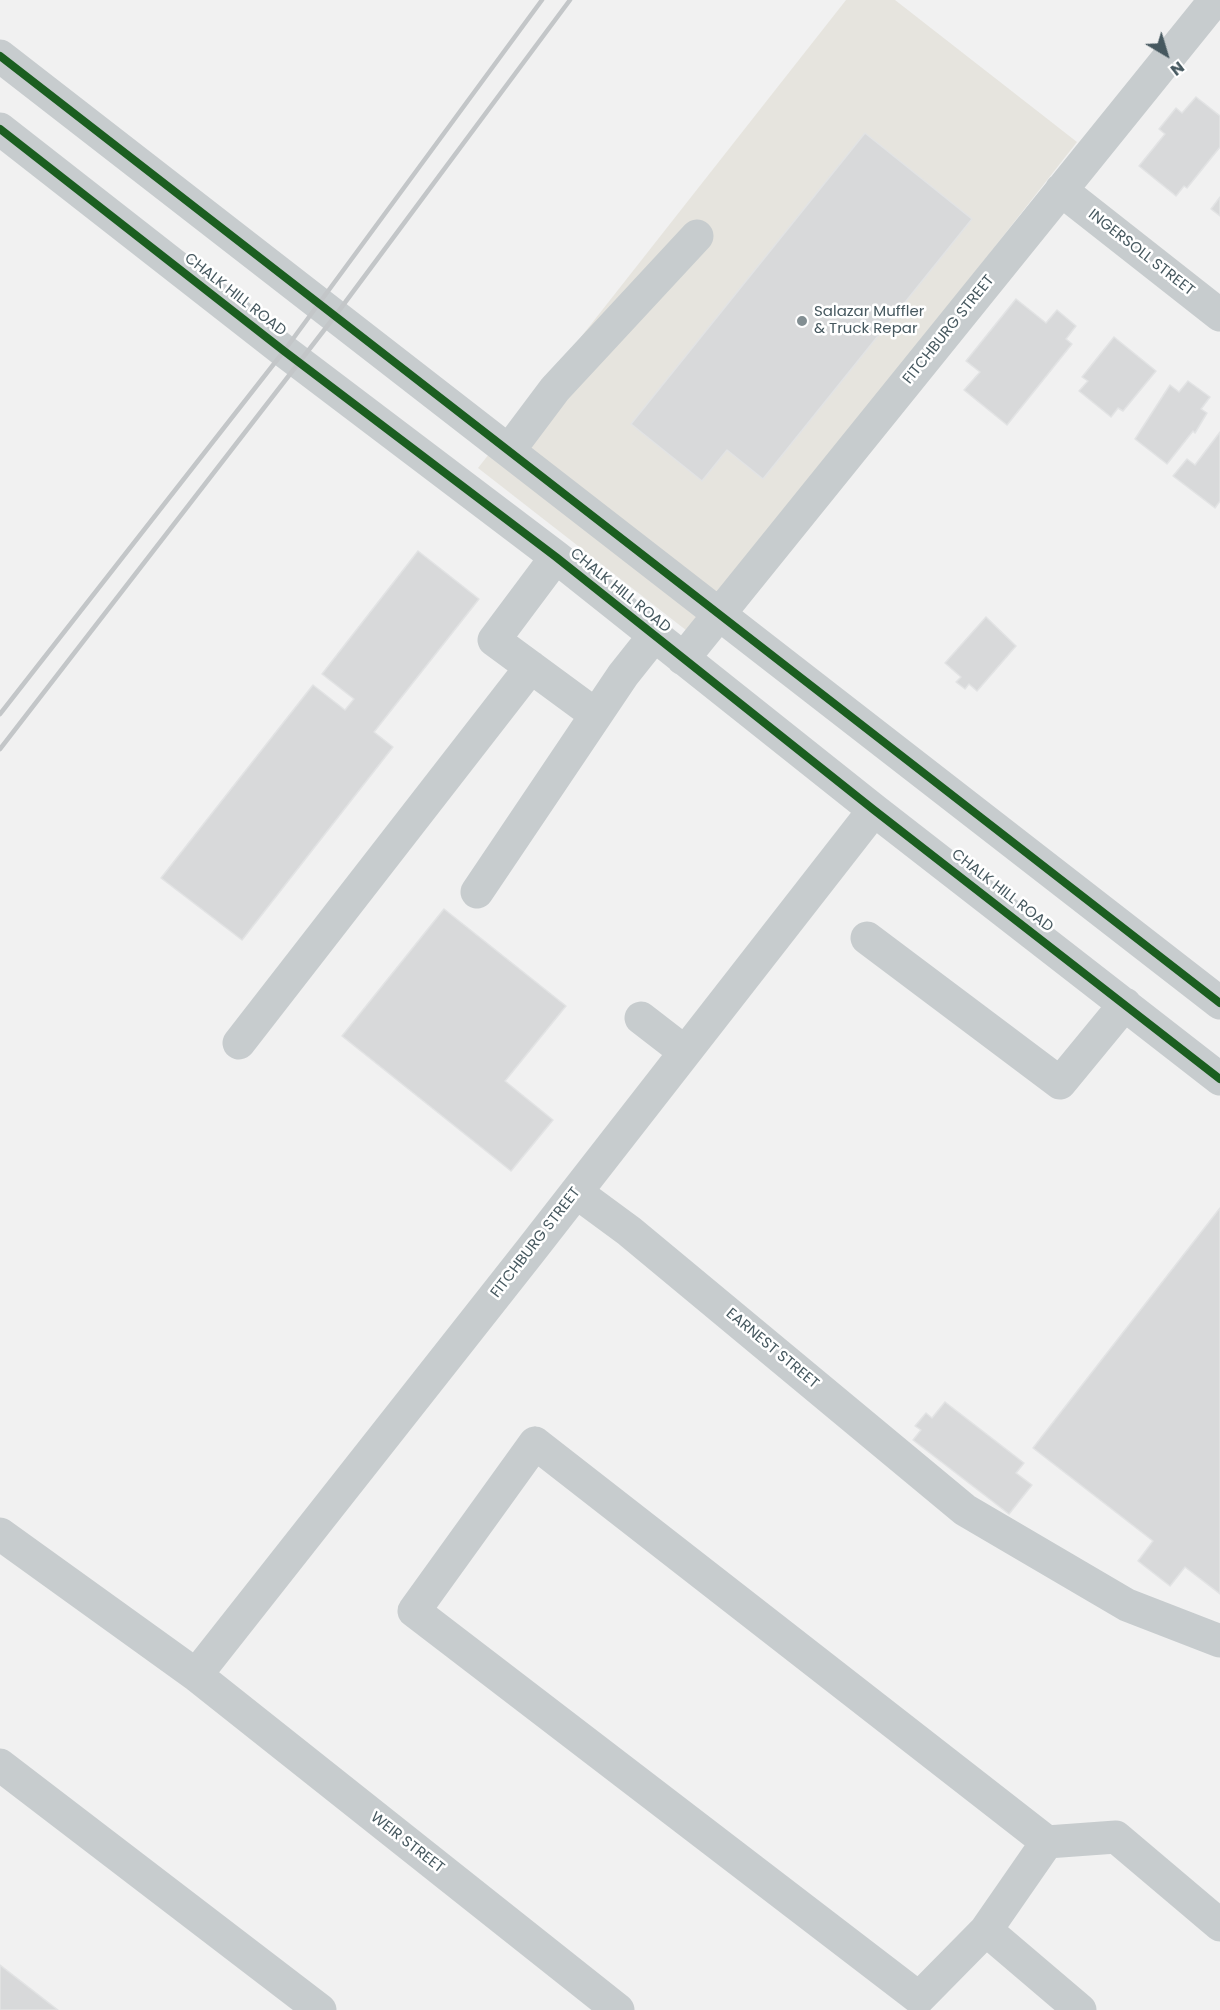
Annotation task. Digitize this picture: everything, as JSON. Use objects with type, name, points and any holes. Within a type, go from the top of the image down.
[{"type":"street","name":"FITCHBURG STREET","points":[[683,659],[1215,0]]},
{"type":"street","points":[[0,56],[510,449],[719,615],[1220,1003]]},
{"type":"street","name":"CHALK HILL ROAD","points":[[0,129],[284,351],[556,557],[874,810],[1220,1079]]},
{"type":"street","name":"INGERSOLL STREET","points":[[1061,190],[1220,315]]},
{"type":"street","points":[[510,449],[555,389],[697,236]]},
{"type":"street","points":[[556,557],[494,640],[596,715]]},
{"type":"street","points":[[477,892],[596,715],[654,636]]},
{"type":"street","points":[[239,1043],[531,667]]},
{"type":"street","name":"FITCHBURG STREET","points":[[196,1675],[874,810]]},
{"type":"street","points":[[867,938],[1060,1083],[1125,1004]]},
{"type":"street","points":[[641,1018],[685,1052]]},
{"type":"street","name":"EARNEST STREET","points":[[576,1192],[629,1231],[965,1510],[1126,1605],[1220,1641]]},
{"type":"street","points":[[1047,1842],[986,1930],[919,1998],[414,1611],[535,1443],[1047,1842],[1116,1837],[1220,1925]]},
{"type":"street","name":"WEIR STREET","points":[[0,1534],[196,1675],[618,2010]]},
{"type":"street","points":[[0,1765],[320,2010]]},
{"type":"street","points":[[986,1930],[1080,2010]]},
{"type":"shaded area","points":[[846,0],[895,0],[1077,142],[691,634],[478,468]]},
{"type":"building","points":[[1196,97],[1220,116],[1220,147],[1187,188],[1184,186],[1176,196],[1139,166],[1165,134],[1159,129],[1176,108],[1182,113]]},
{"type":"building","name":"Salazar Muffler & Truck Repar","points":[[865,133],[972,219],[763,479],[727,450],[702,481],[631,424]]},
{"type":"building","points":[[1220,197],[1220,216],[1211,209]]},
{"type":"building","points":[[1016,299],[1046,323],[1057,310],[1076,326],[1066,339],[1072,344],[1007,425],[964,390],[980,372],[966,361]]},
{"type":"building","points":[[1114,337],[1156,371],[1123,411],[1118,408],[1111,417],[1079,391],[1088,381],[1082,377]]},
{"type":"building","points":[[1188,381],[1210,397],[1201,409],[1207,413],[1195,433],[1193,431],[1167,464],[1135,439],[1170,385],[1179,392]]},
{"type":"building","points":[[1220,432],[1220,501],[1215,508],[1173,476],[1187,459],[1195,465]]},
{"type":"building","points":[[418,551],[479,599],[374,732],[393,747],[242,940],[161,878],[313,685],[345,710],[354,699],[322,674]]},
{"type":"building","points":[[986,617],[1016,646],[977,691],[969,684],[965,689],[956,682],[961,677],[945,663]]},
{"type":"building","points":[[444,909],[566,1006],[505,1081],[553,1120],[511,1171],[342,1036]]},
{"type":"building","points":[[1220,1208],[1220,1594],[1185,1567],[1170,1586],[1138,1561],[1153,1541],[1033,1448]]},
{"type":"building","points":[[945,1402],[1024,1463],[1016,1473],[1032,1485],[1009,1514],[913,1440],[921,1430],[915,1426],[926,1413],[932,1418]]},
{"type":"building","points":[[0,1965],[58,2010],[0,2010]]},
{"type":"railway","points":[[0,714],[284,351],[542,0]]},
{"type":"railway","points":[[0,749],[335,316],[570,0]]},
{"type":"cycle path","points":[[0,56],[1220,1003]]},
{"type":"cycle path","points":[[0,129],[284,351],[556,557],[874,810],[1220,1079]]},
{"type":"place","name":"Salazar Muffler & Truck Repar","points":[[802,321]]}]
